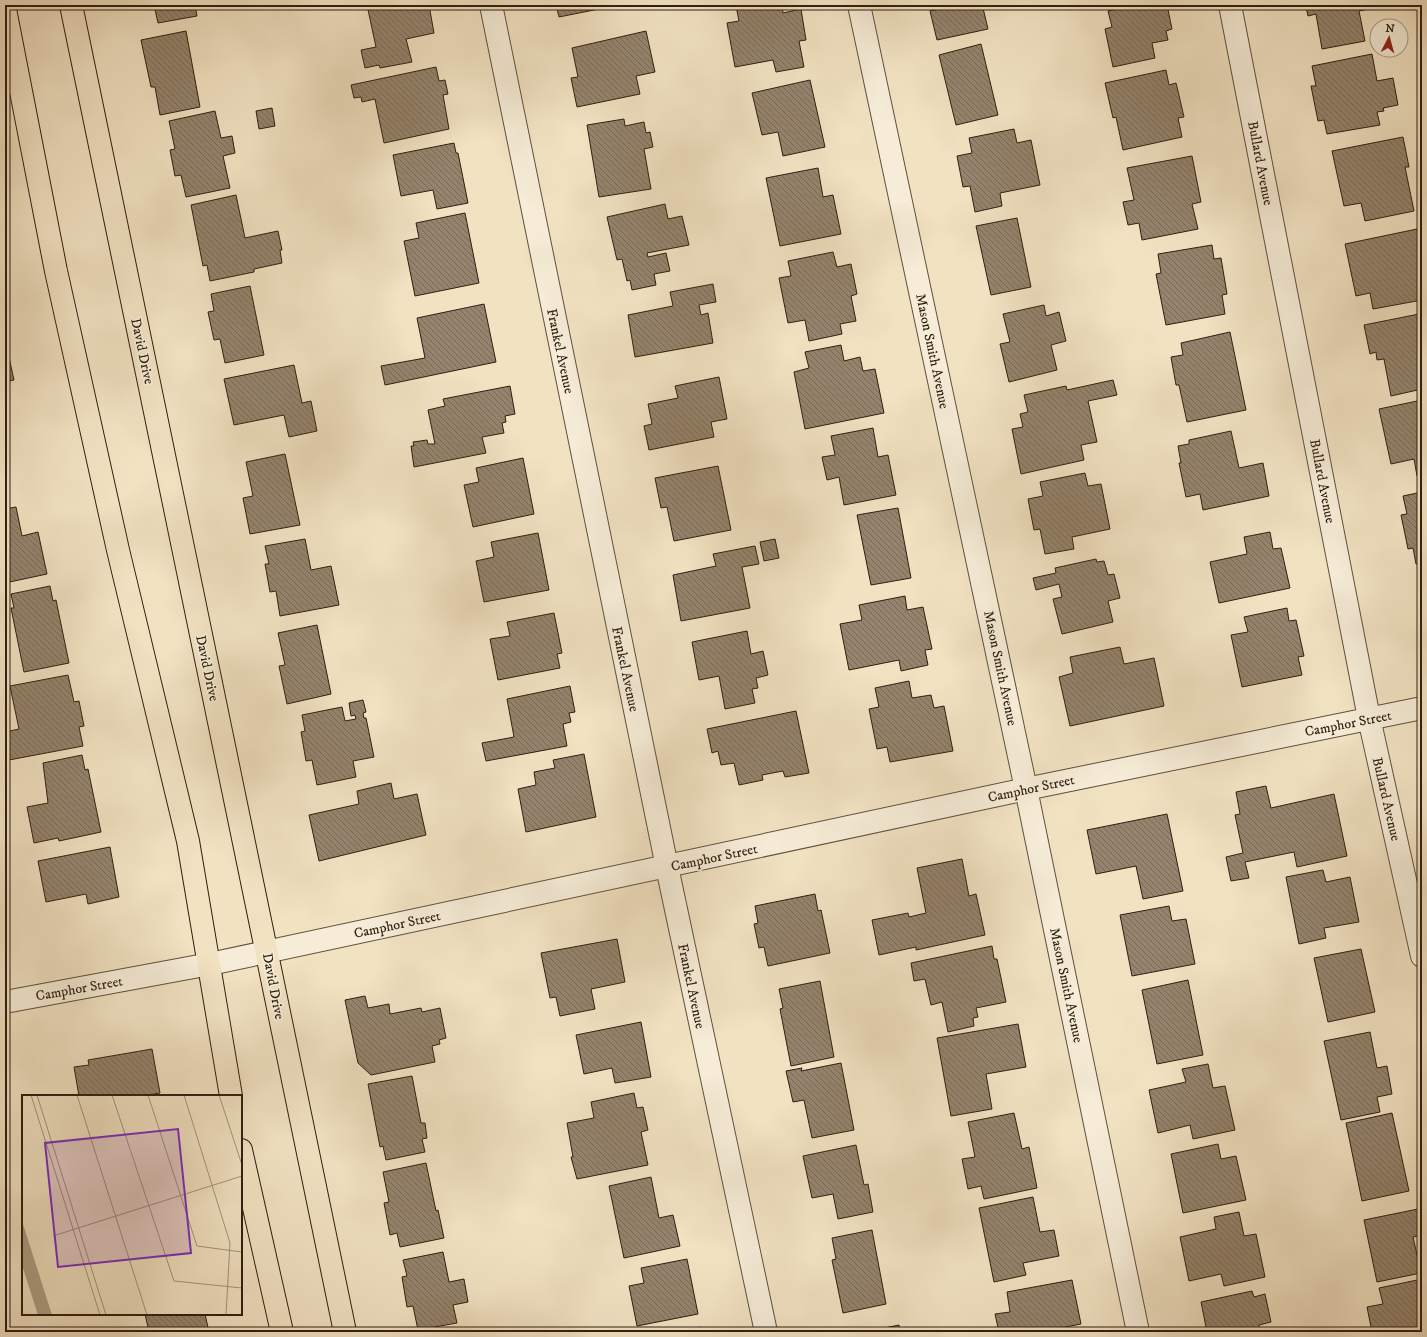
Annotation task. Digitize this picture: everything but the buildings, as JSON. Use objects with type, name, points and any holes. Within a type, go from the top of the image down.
[{"type":"main road","name":"David Drive","points":[[71,5],[345,1332]]},
{"type":"main road","points":[[5,9],[56,271],[118,550],[188,841],[210,964],[231,1095]]},
{"type":"main road","points":[[242,1154],[282,1332]]},
{"type":"street","name":"Frankel Avenue","points":[[491,5],[667,867],[766,1332]]},
{"type":"street","name":"Mason Smith Avenue","points":[[859,5],[1026,789],[1138,1332]]},
{"type":"street","name":"Bullard Avenue","points":[[1230,5],[1369,718],[1422,956]]},
{"type":"street","name":"Camphor Street","points":[[5,1002],[210,964],[1026,789],[1422,708]]}]
